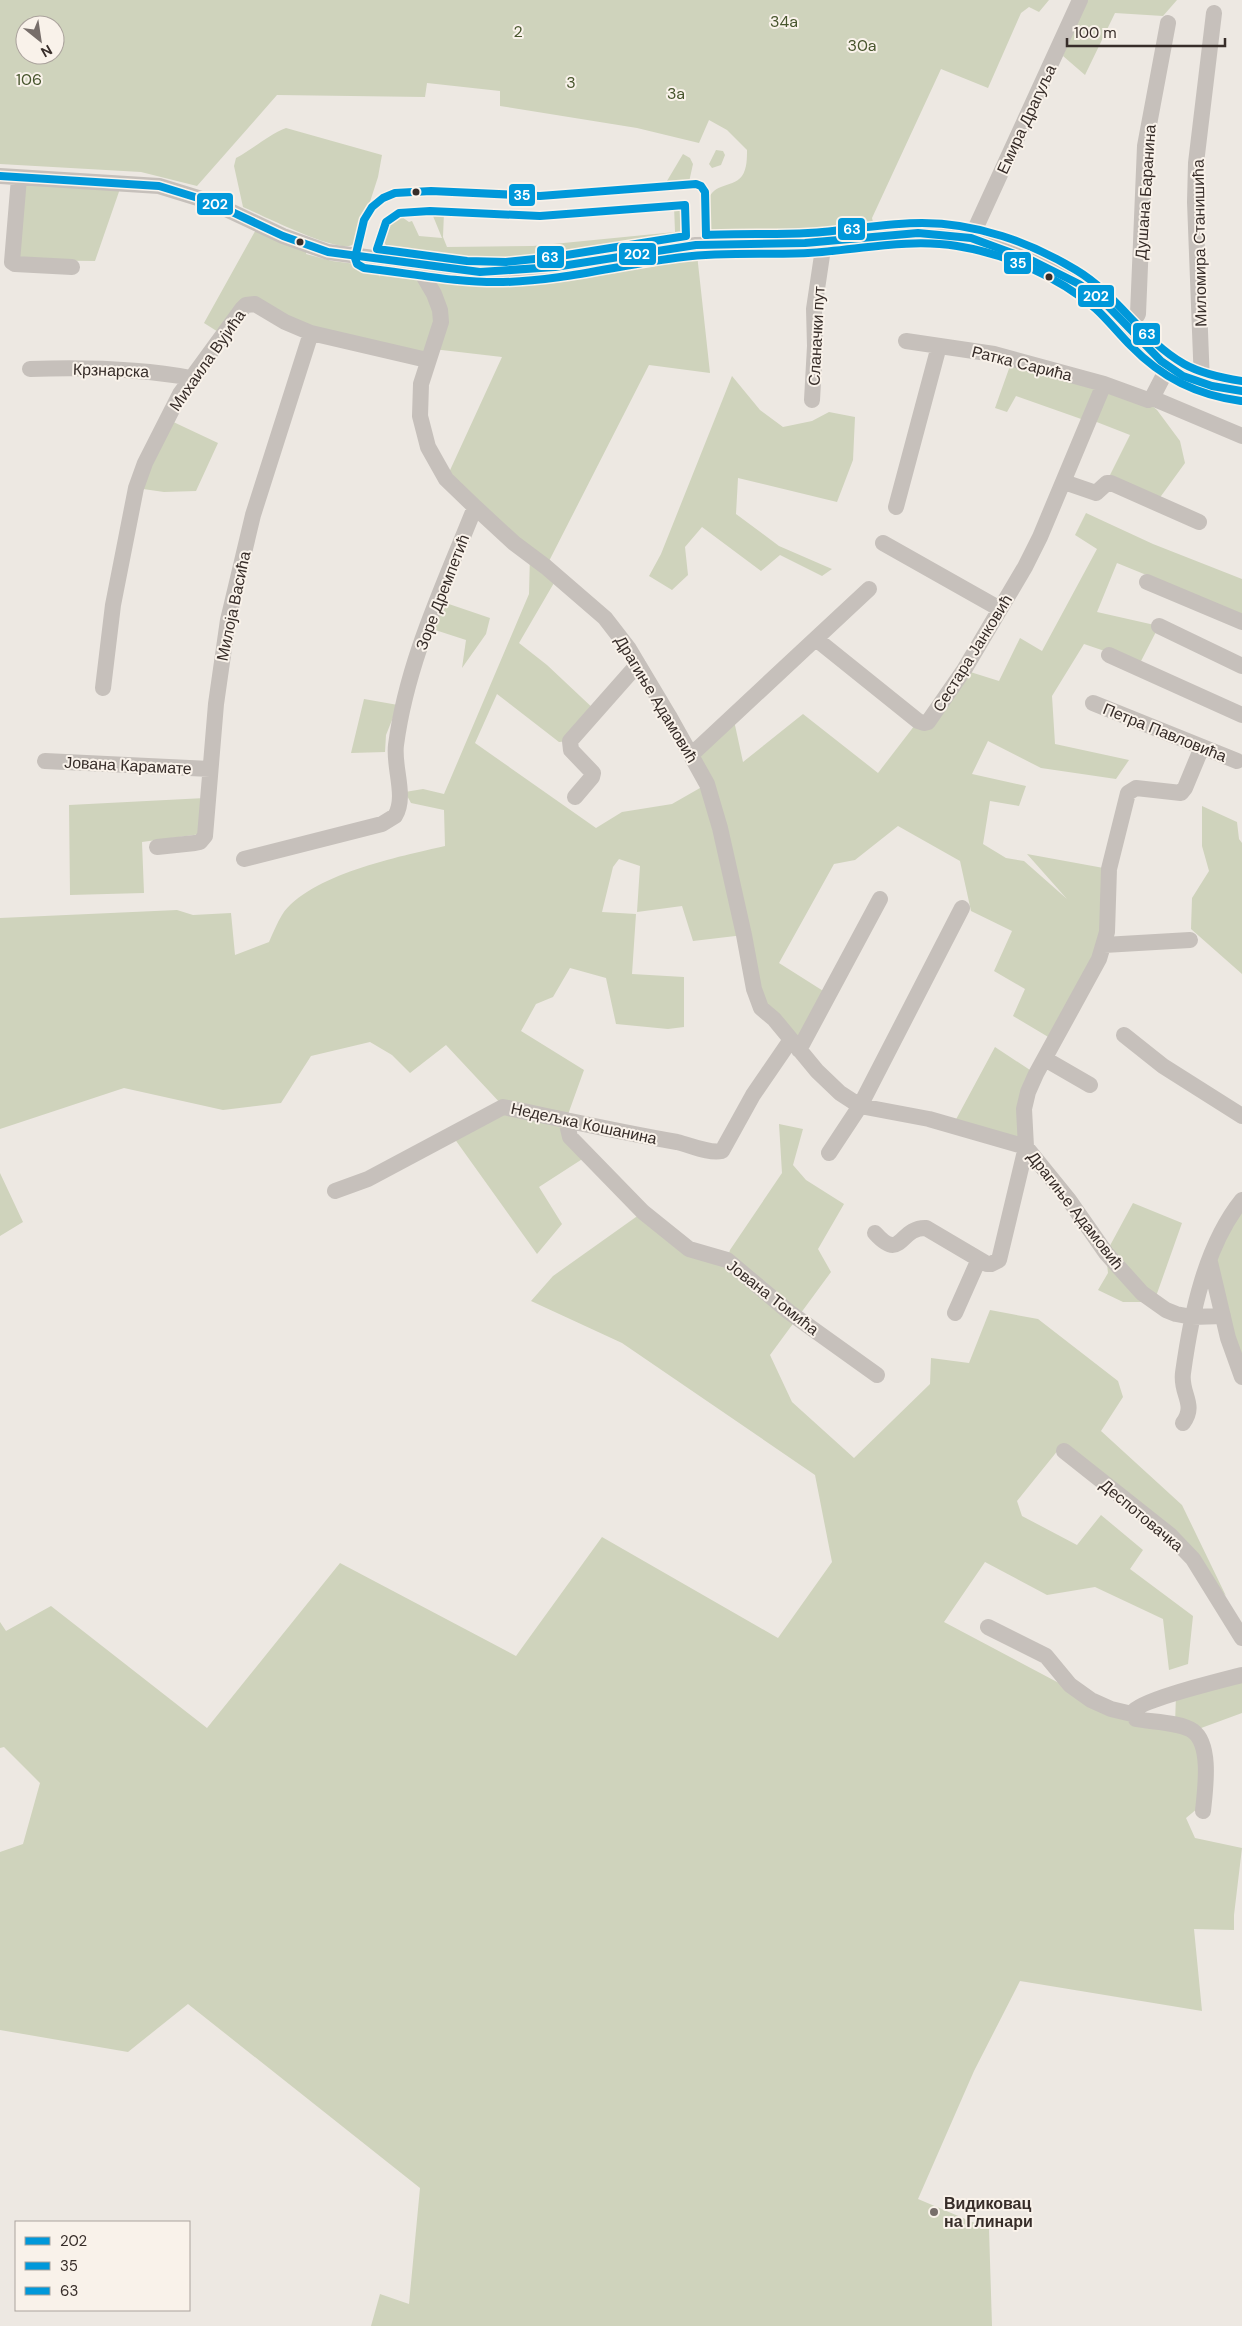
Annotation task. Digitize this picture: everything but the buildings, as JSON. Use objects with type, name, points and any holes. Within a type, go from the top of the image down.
[{"type":"street","name":"Емира Драгуља","points":[[971,238],[1080,0]]},
{"type":"street","name":"Миломира Станишића","points":[[1202,384],[1195,202],[1196,163],[1214,13]]},
{"type":"street","name":"Душана Баранина","points":[[1128,329],[1138,314],[1143,169],[1150,115],[1168,23]]},
{"type":"street","points":[[0,176],[159,186],[211,202],[308,246],[350,256],[480,272],[529,270],[680,246],[824,242],[918,233],[971,238],[1002,248],[1059,272],[1103,301],[1128,329],[1168,367],[1202,384],[1242,391]]},
{"type":"street","points":[[20,178],[12,262],[15,264],[72,267]]},
{"type":"street","name":"Сланачки пут","points":[[812,400],[815,346],[814,310],[824,242]]},
{"type":"street","name":"Драгиње Адамовић","points":[[420,265],[420,270],[434,294],[440,310],[439,331],[427,360],[421,384],[419,403],[424,437],[440,471],[475,508],[514,543],[546,567],[605,618],[638,664],[708,784],[744,935],[754,990],[761,1008],[774,1018],[794,1046],[840,1093],[860,1106],[929,1119],[1026,1147],[1069,1200],[1106,1253],[1142,1292],[1166,1310],[1192,1317],[1223,1316]]},
{"type":"street","name":"Михаила Вујића","points":[[104,688],[113,604],[136,488],[145,463],[156,445],[170,410],[191,378],[246,305],[260,306],[285,322],[311,333],[427,360]]},
{"type":"street","name":"Милоја Васића","points":[[156,847],[195,843],[204,839],[222,650],[232,597],[253,515],[311,333]]},
{"type":"street","name":"Ратка Сарића","points":[[906,341],[994,354],[1104,384],[1145,400],[1152,398],[1242,436]]},
{"type":"street","points":[[896,507],[939,346]]},
{"type":"street","points":[[1152,398],[1168,367]]},
{"type":"street","name":"Крзнарска","points":[[30,369],[115,368],[150,371],[191,378]]},
{"type":"street","name":"Сестара Јанковић","points":[[816,639],[918,721],[924,723],[931,719],[949,695],[1040,537],[1104,384]]},
{"type":"street","points":[[1064,482],[1096,492],[1107,483],[1111,483],[1199,522]]},
{"type":"street","name":"Зоре Дремпетић","points":[[244,859],[382,824],[395,816],[399,796],[395,752],[403,702],[424,630],[475,508]]},
{"type":"street","points":[[883,543],[1000,609]]},
{"type":"street","points":[[1147,582],[1242,622]]},
{"type":"street","points":[[691,755],[869,589]]},
{"type":"street","points":[[1159,626],[1242,666]]},
{"type":"street","points":[[1109,655],[1242,715]]},
{"type":"street","points":[[575,797],[592,778],[593,773],[571,750],[570,741],[638,664]]},
{"type":"street","name":"Петра Павловића","points":[[1093,703],[1202,747],[1240,759]]},
{"type":"street","points":[[875,1233],[885,1244],[892,1246],[899,1244],[912,1230],[926,1228],[991,1264],[1001,1255],[1026,1147],[1024,1109],[1028,1092],[1099,959],[1104,945],[1110,869],[1128,792],[1136,788],[1181,793],[1185,788],[1202,747]]},
{"type":"street","name":"Јована Карамате","points":[[45,761],[210,769]]},
{"type":"street","points":[[794,1046],[880,899]]},
{"type":"street","points":[[829,1153],[860,1106],[962,908]]},
{"type":"street","points":[[1104,945],[1190,940]]},
{"type":"street","points":[[1124,1035],[1169,1070],[1206,1091],[1242,1116]]},
{"type":"street","name":"Недељка Кошанина","points":[[335,1191],[368,1179],[503,1106],[716,1152],[722,1151],[753,1095],[794,1046]]},
{"type":"street","points":[[1044,1059],[1090,1085]]},
{"type":"street","name":"Јована Томића","points":[[566,1120],[570,1137],[643,1212],[689,1249],[727,1260],[789,1312],[877,1375]]},
{"type":"street","points":[[1184,1423],[1190,1406],[1183,1386],[1192,1317],[1220,1234],[1242,1200]]},
{"type":"street","points":[[955,1313],[979,1259]]},
{"type":"street","points":[[1210,1262],[1235,1361],[1242,1377]]},
{"type":"street","name":"Деспотовачка","points":[[1064,1450],[1170,1535],[1198,1566],[1242,1638]]},
{"type":"street","points":[[988,1627],[1046,1656],[1070,1685],[1091,1700],[1111,1709],[1132,1714],[1136,1718],[1193,1730],[1201,1740],[1206,1779],[1203,1811]]},
{"type":"street","points":[[1132,1714],[1135,1708],[1154,1700],[1242,1675]]},
{"type":"green space","points":[[0,0],[1049,0],[1039,12],[1029,7],[1021,13],[988,88],[941,69],[872,218],[874,226],[804,233],[707,232],[707,224],[703,223],[705,207],[709,197],[716,189],[735,182],[742,176],[746,167],[747,153],[747,150],[727,130],[709,120],[699,143],[637,128],[500,106],[500,91],[427,83],[425,97],[277,95],[197,186],[141,172],[0,164]]},
{"type":"green space","points":[[1080,0],[1177,0],[1163,16],[1115,13],[1085,75],[1063,56]]},
{"type":"green space","points":[[286,128],[382,155],[378,177],[358,239],[352,245],[340,246],[312,237],[243,207],[234,166],[236,158],[273,134]]},
{"type":"green space","points":[[716,150],[723,151],[725,155],[721,165],[712,168],[709,164]]},
{"type":"green space","points":[[683,154],[690,158],[693,164],[689,182],[682,185],[664,186]]},
{"type":"green space","points":[[19,178],[122,183],[95,261],[15,260]]},
{"type":"green space","points":[[674,206],[680,207],[680,238],[544,260],[490,263],[408,254],[390,248],[386,245],[381,235],[385,222],[389,218],[399,215],[409,222],[412,221],[419,236],[442,238],[433,216],[439,212],[444,212],[443,237],[447,247],[533,246],[675,232]]},
{"type":"green space","points":[[259,224],[308,246],[306,254],[332,261],[380,267],[379,278],[383,260],[459,270],[696,245],[710,373],[649,365],[546,567],[558,576],[519,643],[547,665],[597,712],[570,741],[559,742],[497,694],[475,743],[596,828],[622,812],[672,804],[707,784],[691,755],[733,716],[743,762],[803,714],[878,773],[918,721],[964,670],[999,681],[1020,638],[1042,651],[1097,549],[1075,535],[1086,513],[1153,544],[1242,579],[1242,614],[1117,563],[1097,612],[1159,626],[1140,663],[1084,644],[1052,696],[1055,744],[1129,760],[1116,779],[1041,768],[988,741],[972,774],[1026,786],[1019,806],[990,801],[983,844],[1006,858],[1024,861],[1067,899],[1027,854],[1109,869],[1107,932],[1055,1041],[1013,1016],[1025,989],[994,971],[1012,931],[971,911],[960,861],[898,826],[855,860],[834,864],[779,963],[828,994],[799,1050],[761,1008],[744,935],[693,941],[682,906],[637,912],[640,866],[619,859],[613,867],[602,912],[636,914],[632,974],[684,977],[684,1027],[668,1029],[616,1024],[606,978],[570,968],[553,997],[536,1004],[521,1031],[584,1070],[566,1120],[587,1156],[539,1187],[562,1224],[537,1254],[449,1131],[503,1106],[446,1045],[410,1073],[392,1055],[370,1042],[311,1056],[281,1103],[223,1110],[124,1088],[0,1129],[0,918],[177,910],[193,915],[231,913],[235,955],[269,942],[282,915],[295,901],[333,878],[405,855],[445,846],[444,810],[411,803],[405,792],[423,789],[444,794],[529,594],[530,555],[446,479],[502,357],[433,349],[427,360],[354,344],[248,299],[223,335],[204,323]]},
{"type":"green space","points":[[1011,363],[1097,387],[1084,420],[1016,396],[1007,412],[995,408]]},
{"type":"green space","points":[[732,376],[760,410],[783,427],[812,421],[829,412],[855,417],[853,460],[837,502],[738,478],[736,514],[779,546],[832,569],[822,576],[780,555],[761,571],[702,527],[685,547],[688,575],[672,590],[649,576],[661,554]]},
{"type":"green space","points":[[1104,384],[1145,400],[1157,410],[1180,441],[1185,463],[1156,503],[1110,475],[1130,435],[1089,419]]},
{"type":"green space","points":[[167,419],[218,443],[196,491],[164,492],[136,488]]},
{"type":"green space","points":[[440,601],[490,618],[486,634],[462,668],[466,640],[429,628]]},
{"type":"green space","points":[[364,699],[398,705],[386,735],[385,752],[351,753]]},
{"type":"green space","points":[[205,798],[201,834],[142,842],[144,893],[70,895],[69,805]]},
{"type":"green space","points":[[1202,806],[1237,822],[1239,839],[1242,843],[1242,974],[1191,929],[1192,898],[1209,871],[1202,846]]},
{"type":"green space","points":[[995,1047],[1036,1074],[1026,1147],[953,1125]]},
{"type":"green space","points":[[779,1124],[803,1129],[793,1165],[806,1180],[844,1204],[818,1249],[831,1272],[770,1355],[792,1402],[854,1458],[930,1384],[931,1358],[969,1363],[990,1310],[1038,1319],[1118,1381],[1123,1397],[1101,1431],[1182,1505],[1226,1596],[1160,1529],[1063,1444],[1017,1501],[1022,1516],[1077,1545],[1101,1515],[1143,1550],[1130,1569],[1193,1616],[1188,1664],[1169,1670],[1163,1619],[1095,1587],[1047,1595],[985,1562],[944,1622],[1091,1700],[1175,1725],[1176,1694],[1242,1674],[1242,1713],[1193,1731],[1201,1740],[1198,1808],[1186,1818],[1195,1838],[1242,1848],[1234,1930],[1194,1929],[1202,2011],[1020,1981],[974,2071],[918,2199],[989,2229],[992,2326],[371,2326],[380,2294],[409,2304],[420,2188],[188,2004],[128,2052],[0,2030],[0,1852],[23,1844],[40,1783],[4,1747],[0,1748],[0,1622],[6,1631],[51,1606],[207,1728],[340,1563],[516,1656],[602,1537],[778,1638],[832,1562],[815,1475],[622,1343],[531,1301],[553,1276],[643,1212],[689,1249],[727,1260],[730,1250],[782,1173]]},
{"type":"green space","points":[[0,1173],[23,1222],[0,1236]]},
{"type":"green space","points":[[1242,1200],[1242,1377],[1210,1262]]},
{"type":"green space","points":[[1133,1203],[1182,1223],[1154,1302],[1123,1302],[1098,1290],[1108,1273],[1106,1253]]},
{"type":"transit line","name":"202","points":[[0,176],[159,186],[211,202],[283,236],[328,252],[480,272],[555,267],[696,245],[805,243],[918,233],[971,238],[1031,260],[1079,284],[1103,301],[1161,361],[1183,376],[1212,386],[1242,391]]},
{"type":"transit line","name":"35","points":[[706,235],[705,192],[701,186],[696,184],[540,196],[431,191],[395,193],[383,198],[372,207],[364,220],[355,258],[357,264],[364,268],[450,279],[503,282],[548,279],[698,255],[808,253],[920,243],[957,246],[994,255],[1031,268],[1065,286],[1096,309],[1143,357],[1168,376],[1195,389],[1241,401]]},
{"type":"transit line","name":"63","points":[[685,205],[686,236],[554,257],[506,262],[467,261],[377,249],[386,222],[399,213],[430,211],[540,216],[685,205]]},
{"type":"transit line","name":"63","points":[[706,235],[808,233],[922,223],[962,226],[982,230],[1040,251],[1076,270],[1105,292],[1155,343],[1184,364],[1212,375],[1242,381]]},
{"type":"place","name":"Видиковац на Глинари","points":[[934,2212]]},
{"type":"park label","name":"34a","points":[[784,21]]},
{"type":"park label","name":"2","points":[[518,31]]},
{"type":"park label","name":"30a","points":[[862,45]]},
{"type":"park label","name":"106","points":[[29,79]]},
{"type":"park label","name":"3","points":[[571,82]]},
{"type":"park label","name":"3a","points":[[676,93]]}]
